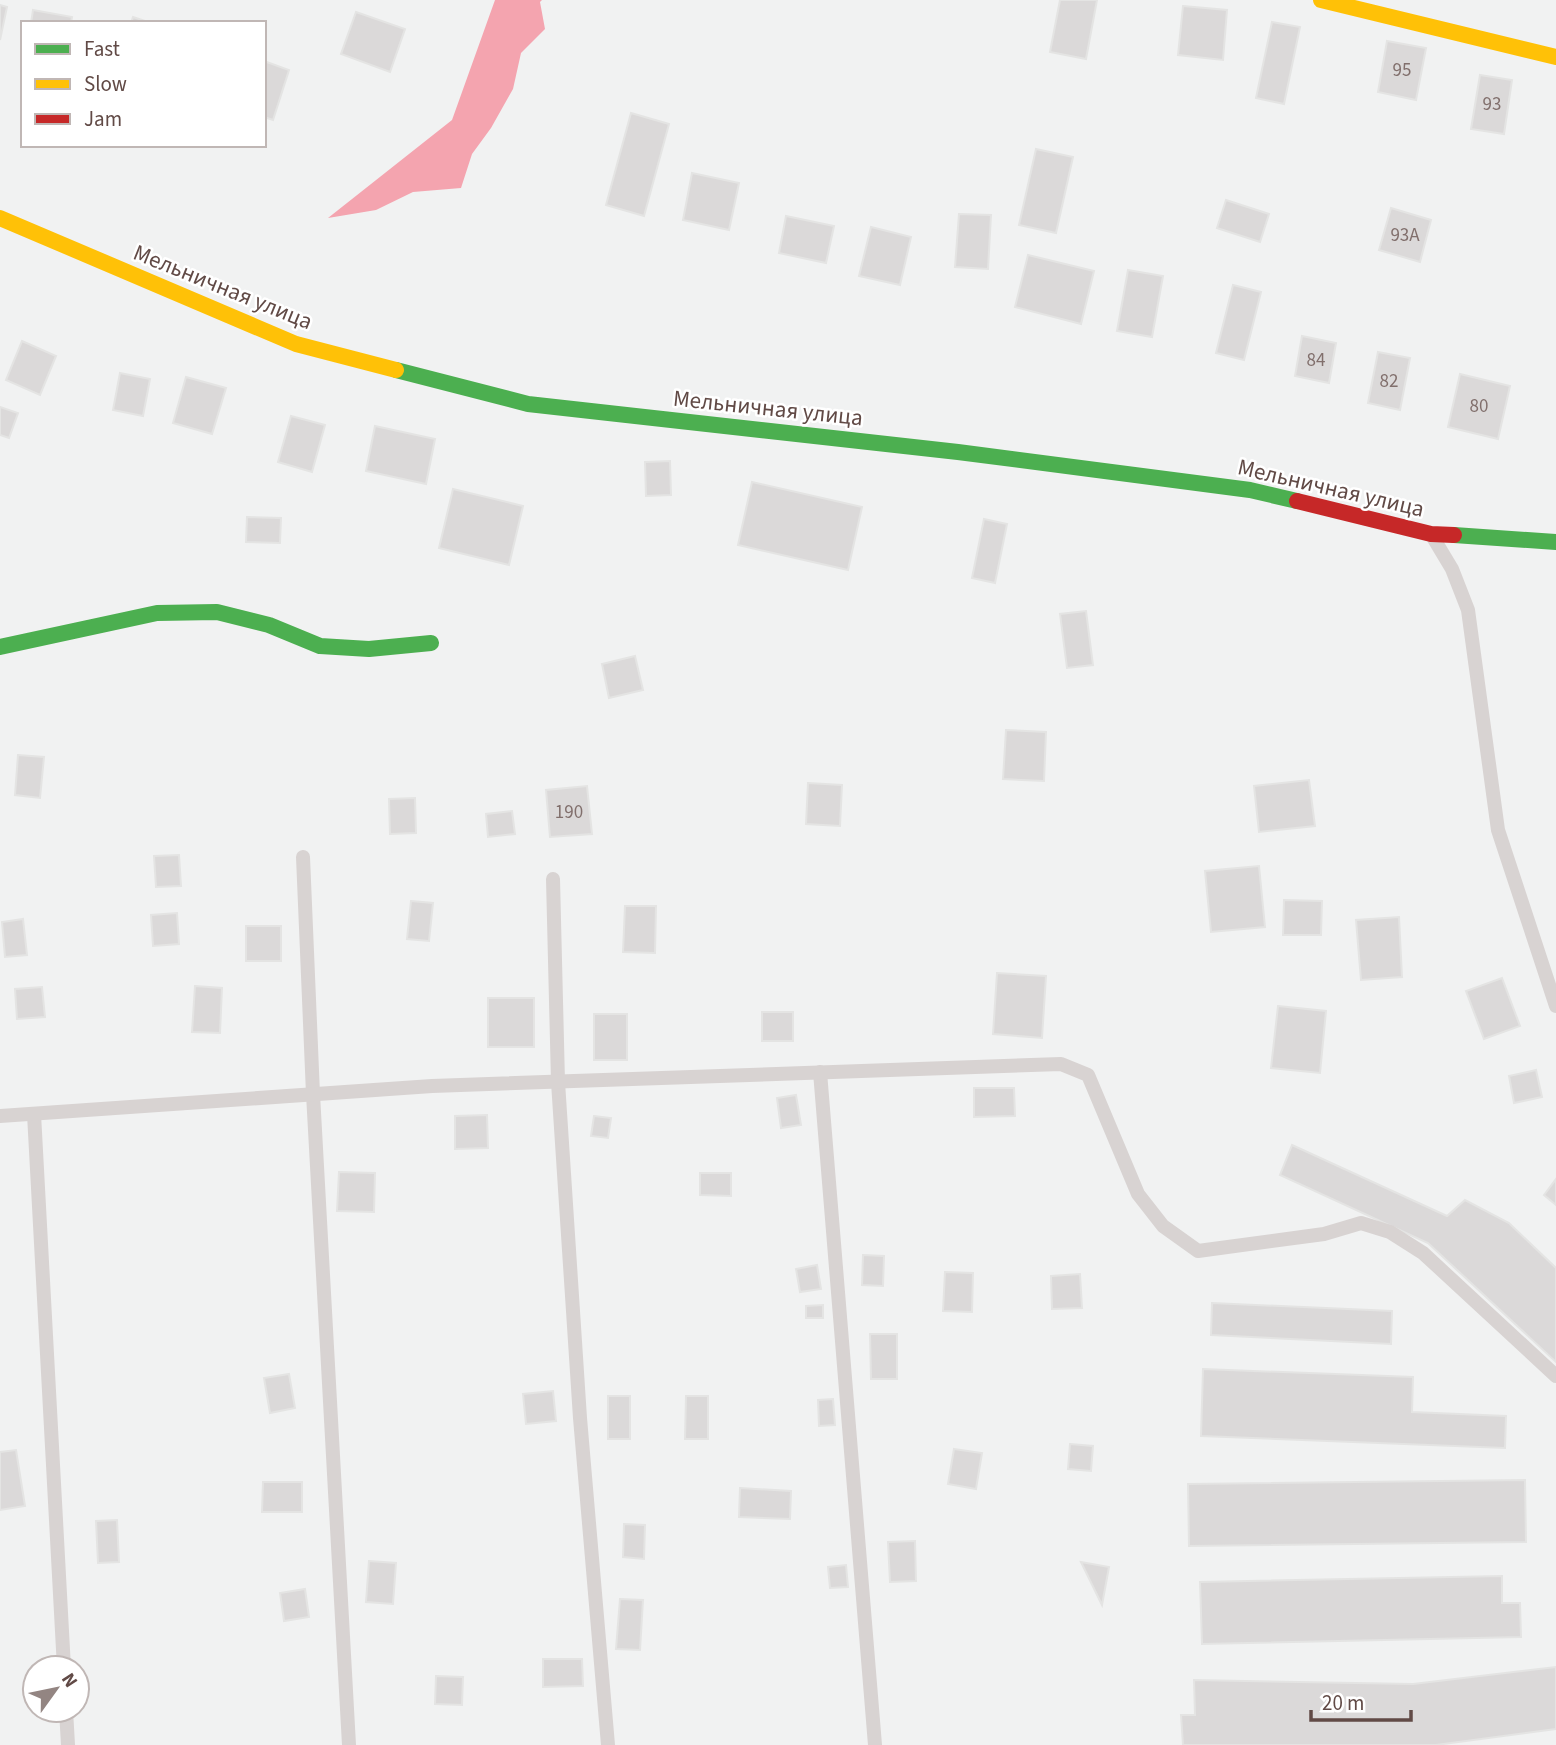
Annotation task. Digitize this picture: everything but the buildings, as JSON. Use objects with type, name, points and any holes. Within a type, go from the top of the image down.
[{"type":"street","points":[[1321,0],[1556,57]]},
{"type":"street","name":"Мельничная улица","points":[[0,218],[296,344],[528,404],[958,452],[1250,491],[1431,534],[1556,542]]},
{"type":"street","points":[[0,647],[157,613],[217,612],[269,625],[320,646],[369,649],[431,643]]},
{"type":"lane","points":[[1431,534],[1452,569],[1468,610],[1498,830],[1556,1006]]},
{"type":"lane","points":[[303,856],[313,1094],[349,1745]]},
{"type":"lane","points":[[553,879],[558,1082],[580,1418],[608,1745]]},
{"type":"lane","points":[[0,1116],[432,1086],[1061,1064],[1088,1075],[1138,1194],[1163,1226],[1198,1251],[1324,1234],[1361,1223],[1390,1232],[1423,1253],[1556,1376]]},
{"type":"lane","points":[[820,1072],[875,1745]]},
{"type":"lane","points":[[34,1114],[63,1654]]},
{"type":"lane","points":[[67,1724],[68,1745]]},
{"type":"shaded area","points":[[495,0],[542,0],[540,2],[545,29],[521,53],[513,89],[491,128],[472,154],[461,188],[413,192],[376,210],[328,218],[452,120]]},
{"type":"traffic: fast","points":[[396,370],[528,404],[958,452],[1250,490],[1297,501]]},
{"type":"traffic: fast","points":[[1454,535],[1556,542]]},
{"type":"traffic: fast","points":[[0,647],[157,613],[217,612],[269,625],[320,646],[369,649],[431,643]]},
{"type":"traffic: slow","points":[[1321,0],[1556,57]]},
{"type":"traffic: slow","points":[[0,218],[296,344],[396,370]]},
{"type":"traffic: jam","points":[[1297,501],[1431,534],[1454,535]]}]
